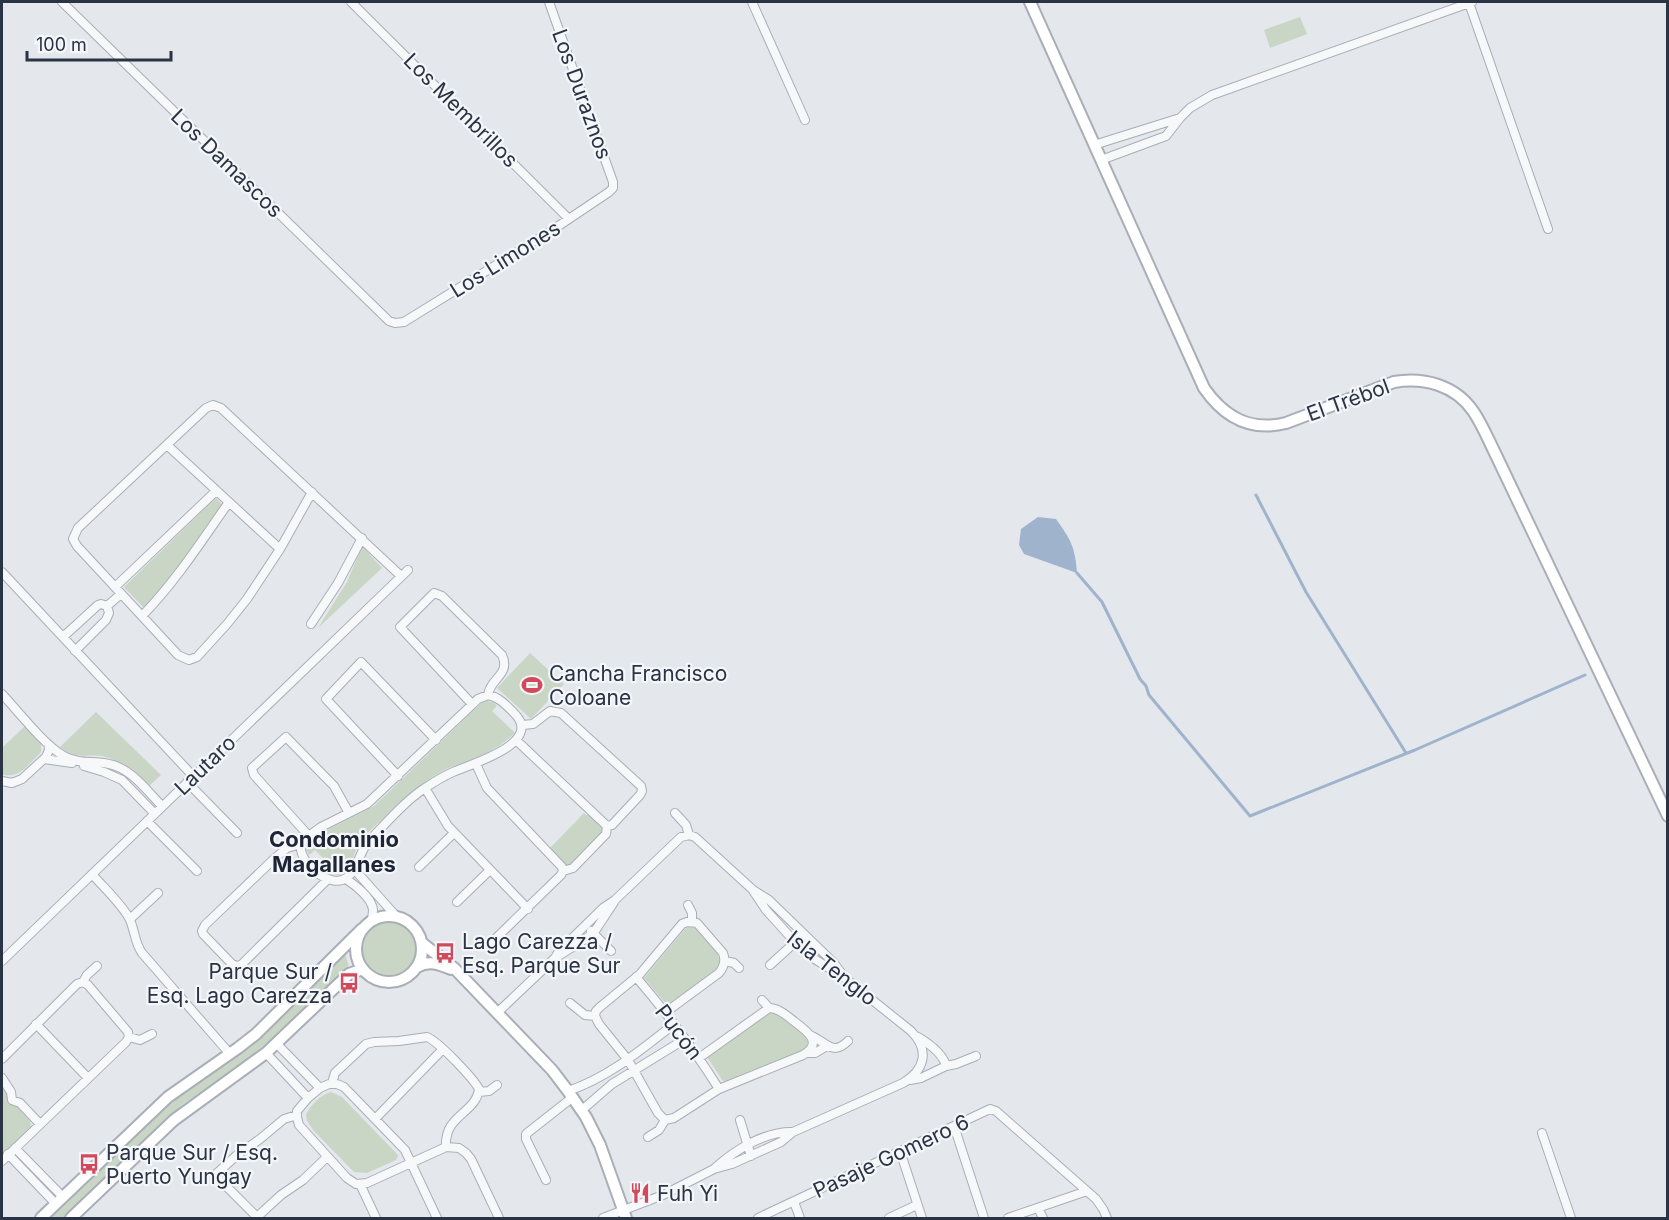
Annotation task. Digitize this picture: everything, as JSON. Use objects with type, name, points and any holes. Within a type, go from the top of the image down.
[{"type":"street","name":"Los Damascos","points":[[62,2],[390,321],[395,323]]},
{"type":"street","name":"Los Membrillos","points":[[351,2],[569,219]]},
{"type":"street","name":"Los Duraznos","points":[[549,2],[613,182],[613,188]]},
{"type":"street","points":[[752,2],[805,120]]},
{"type":"street","name":"El Trébol","points":[[1030,2],[1204,388],[1212,399],[1225,413],[1237,420],[1254,424],[1281,424],[1394,382],[1435,383],[1457,394],[1472,410],[1495,453],[1668,816]]},
{"type":"street","points":[[1101,160],[1161,139],[1196,103],[1212,95],[1471,2],[1548,229]]},
{"type":"street","points":[[1094,145],[1180,118]]},
{"type":"street","name":"Los Limones","points":[[395,323],[404,322],[569,219],[613,188]]},
{"type":"street","points":[[312,492],[280,549],[251,592],[227,624],[199,655],[192,659],[180,656],[75,543],[73,537],[78,528],[206,408],[216,406],[221,408],[362,538],[401,576]]},
{"type":"street","points":[[167,445],[280,549]]},
{"type":"street","points":[[107,606],[118,590],[216,491]]},
{"type":"street","points":[[142,616],[183,568],[229,502]]},
{"type":"street","points":[[311,624],[338,583],[362,538]]},
{"type":"street","name":"Lautaro","points":[[2,961],[408,570]]},
{"type":"street","points":[[2,572],[63,637],[237,834]]},
{"type":"street","points":[[472,704],[400,627],[434,593],[442,596],[502,655],[505,666],[490,686],[488,695]]},
{"type":"street","points":[[63,637],[98,605],[107,606]]},
{"type":"street","points":[[75,651],[106,620],[109,613],[107,606]]},
{"type":"street","points":[[398,776],[326,699],[361,663],[435,740]]},
{"type":"street","points":[[2,693],[59,753],[73,760],[107,763],[125,770],[162,806]]},
{"type":"street","points":[[301,844],[302,854],[306,861],[319,874],[333,882],[346,879],[368,842],[425,788],[453,772],[476,764],[516,740],[522,726],[516,715],[498,698],[488,695],[481,697],[367,804],[321,827],[308,835],[301,844],[282,852],[205,925],[203,934],[232,964],[241,965],[327,880]]},
{"type":"street","points":[[522,726],[533,724],[550,711],[561,713],[641,786],[640,795],[612,825],[607,826]]},
{"type":"street","points":[[308,835],[252,770],[286,737],[334,786],[350,813]]},
{"type":"street","points":[[516,740],[607,826]]},
{"type":"street","points":[[2,781],[17,782],[44,759],[48,754],[49,745]]},
{"type":"street","points":[[44,759],[90,767],[116,777],[126,784],[155,814]]},
{"type":"street","points":[[476,764],[487,788],[562,867],[563,871]]},
{"type":"street","points":[[425,788],[454,833],[528,909]]},
{"type":"street","points":[[555,958],[559,951],[603,908],[615,900],[685,836],[686,825],[675,813]]},
{"type":"street","points":[[147,820],[197,871]]},
{"type":"street","points":[[493,941],[528,909],[563,871],[573,868],[606,834],[607,826]]},
{"type":"street","points":[[419,867],[454,833]]},
{"type":"street","name":"Isla Tenglo","points":[[685,836],[695,837],[752,889],[766,910],[813,958],[846,979],[916,1036],[927,1042],[944,1058],[946,1065]]},
{"type":"street","points":[[354,869],[396,916]]},
{"type":"street","points":[[457,902],[490,870]]},
{"type":"street","points":[[92,874],[130,920],[136,943],[142,953],[230,1054]]},
{"type":"street","points":[[346,879],[357,887],[371,903],[372,921]]},
{"type":"street","points":[[752,889],[768,900],[833,962],[846,979]]},
{"type":"street","points":[[130,920],[158,893]]},
{"type":"street","points":[[497,1013],[555,958],[593,934],[615,900]]},
{"type":"street","points":[[688,905],[692,913],[692,922]]},
{"type":"street","points":[[41,1218],[168,1097],[256,1034],[362,929],[372,921],[384,916],[396,916],[408,921],[414,927],[422,943],[452,966],[552,1070],[582,1110],[600,1146],[625,1214]]},
{"type":"street","points":[[665,1120],[658,1113],[628,1060],[595,1016],[600,1007],[636,977],[682,924],[692,922],[700,926],[721,951],[725,961],[718,973],[666,1012]]},
{"type":"street","points":[[585,925],[611,951]]},
{"type":"street","points":[[362,929],[356,950],[359,962],[363,969],[376,979],[393,982],[405,978],[424,963],[442,965],[459,974]]},
{"type":"street","points":[[770,965],[803,935]]},
{"type":"street","points":[[417,967],[421,957],[422,943]]},
{"type":"street","points":[[725,961],[734,963],[739,968]]},
{"type":"street","points":[[2,1059],[97,966]]},
{"type":"street","points":[[71,1218],[174,1120],[266,1053],[344,978],[363,969]]},
{"type":"street","name":"Pucón","points":[[636,977],[666,1012],[719,1089]]},
{"type":"street","points":[[2,1161],[129,1037],[128,1032],[83,982]]},
{"type":"street","points":[[762,1000],[769,1008],[777,1009],[827,1046]]},
{"type":"street","points":[[570,1003],[585,1015],[595,1016]]},
{"type":"street","points":[[699,1058],[769,1008]]},
{"type":"street","points":[[36,1024],[88,1078]]},
{"type":"street","points":[[546,1180],[526,1139],[526,1134],[571,1094],[628,1060],[674,1024]]},
{"type":"street","points":[[129,1037],[140,1040],[152,1034]]},
{"type":"street","points":[[807,1053],[812,1045],[812,1036]]},
{"type":"street","points":[[714,1169],[751,1156],[781,1142],[794,1132],[914,1077],[923,1059],[923,1049],[916,1036]]},
{"type":"street","points":[[332,1083],[334,1073],[370,1042],[427,1037],[434,1040],[478,1086],[479,1092],[475,1100],[450,1126],[446,1137],[446,1147]]},
{"type":"street","points":[[582,1110],[602,1091],[685,1039]]},
{"type":"street","points":[[665,1120],[674,1118],[719,1089],[807,1053],[815,1053],[827,1046],[840,1048],[848,1041]]},
{"type":"street","points":[[276,1043],[320,1088]]},
{"type":"street","points":[[375,1119],[443,1049]]},
{"type":"street","points":[[266,1053],[308,1098]]},
{"type":"street","points":[[908,1080],[921,1078],[946,1065],[956,1064],[976,1056]]},
{"type":"street","points":[[2,1078],[11,1092],[12,1100],[20,1103],[40,1124]]},
{"type":"street","points":[[437,1218],[411,1162],[405,1150],[344,1087],[332,1083],[320,1088],[299,1108],[297,1114],[299,1125],[347,1178],[360,1184],[370,1182],[411,1162],[446,1147],[463,1150],[469,1156],[499,1218]]},
{"type":"street","points":[[479,1092],[489,1091],[497,1085]]},
{"type":"street","name":"Pasaje Gomero 6","points":[[758,1218],[992,1109],[1087,1191]]},
{"type":"street","points":[[297,1114],[284,1119],[215,1174],[257,1218],[280,1195],[303,1180],[327,1157]]},
{"type":"street","points":[[648,1137],[660,1131],[665,1120]]},
{"type":"street","points":[[740,1120],[751,1156]]},
{"type":"street","points":[[954,1126],[984,1218]]},
{"type":"street","points":[[603,1218],[625,1214],[714,1169],[747,1144],[783,1132],[794,1132]]},
{"type":"street","points":[[1542,1133],[1571,1218]]},
{"type":"street","points":[[15,1148],[59,1201]]},
{"type":"street","points":[[900,1151],[922,1218]]},
{"type":"street","points":[[8,1155],[59,1201]]},
{"type":"street","points":[[360,1184],[373,1216]]},
{"type":"street","points":[[1008,1218],[1087,1191],[1100,1204],[1107,1218]]},
{"type":"street","points":[[794,1202],[800,1218]]},
{"type":"street","points":[[889,1218],[918,1205]]},
{"type":"street","points":[[1038,1208],[1042,1218]]},
{"type":"green space","points":[[1300,17],[1307,34],[1270,48],[1264,30]]},
{"type":"green space","points":[[216,498],[222,504],[179,567],[144,608],[124,587]]},
{"type":"green space","points":[[362,546],[382,568],[318,628],[347,582]]},
{"type":"green space","points":[[530,653],[564,684],[531,719],[497,688]]},
{"type":"green space","points":[[487,701],[497,706],[492,711],[515,733],[492,750],[446,769],[415,790],[364,837],[344,873],[332,874],[323,870],[329,864],[315,850],[309,855],[306,849],[310,841],[374,806],[474,710]]},
{"type":"green space","points":[[96,712],[161,775],[148,787],[115,760],[101,756],[76,755],[60,747]]},
{"type":"green space","points":[[25,726],[41,741],[41,752],[19,773],[2,774],[2,748]]},
{"type":"green space","points":[[584,813],[589,814],[605,829],[604,834],[571,866],[565,866],[549,849]]},
{"type":"green space","points":[[389,921],[400,923],[409,929],[415,938],[417,949],[415,960],[409,969],[400,975],[389,977],[378,975],[369,969],[363,960],[361,949],[363,938],[369,929],[378,923]]},
{"type":"green space","points":[[688,927],[698,930],[718,955],[720,964],[713,972],[668,1006],[644,978]]},
{"type":"green space","points":[[345,954],[349,966],[275,1036],[230,1073],[183,1104],[64,1218],[48,1218],[182,1092],[283,1014]]},
{"type":"green space","points":[[772,1010],[805,1032],[809,1041],[807,1047],[802,1052],[733,1080],[723,1081],[707,1057]]},
{"type":"green space","points":[[2,1086],[30,1121],[31,1126],[2,1155]]},
{"type":"green space","points":[[331,1092],[342,1097],[397,1154],[396,1160],[367,1173],[354,1172],[314,1131],[307,1121],[306,1114],[317,1100]]},
{"type":"water","points":[[1038,517],[1056,519],[1061,526],[1069,538],[1077,573],[1024,554],[1019,545],[1021,529]]},
{"type":"waterway","points":[[1256,495],[1306,592],[1406,753]]},
{"type":"waterway","points":[[1077,573],[1102,602],[1149,695],[1250,816],[1415,750],[1585,675]]},
{"type":"place","name":"Cancha Francisco Coloane","points":[[532,685]]},
{"type":"place","name":"Lago Carezza / Esq. Parque Sur","points":[[445,953]]},
{"type":"place","name":"Parque Sur / Esq. Lago Carezza","points":[[349,983]]},
{"type":"place","name":"Parque Sur / Esq. Puerto Yungay","points":[[89,1164]]},
{"type":"place","name":"Fuh Yi","points":[[640,1193]]},
{"type":"district","name":"Condominio Magallanes","points":[[334,852]]}]
